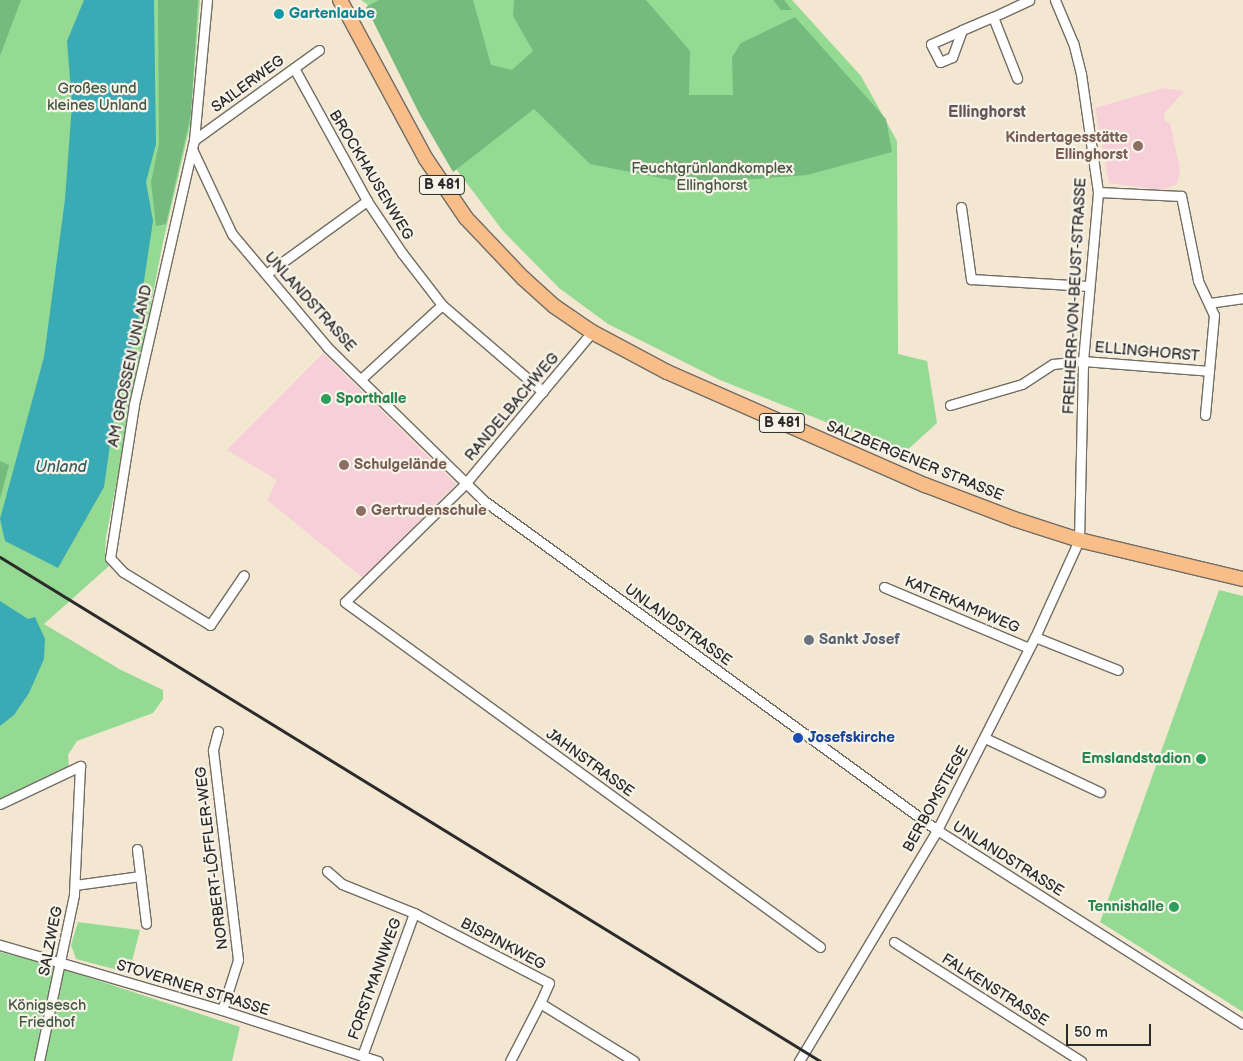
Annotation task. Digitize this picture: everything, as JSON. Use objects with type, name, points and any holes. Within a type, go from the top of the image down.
[{"type":"main road","name":"SALZBERGENER STRASSE","points":[[340,0],[426,159],[466,218],[523,278],[554,306],[592,332],[667,372],[925,485],[1079,540],[1243,580]]},
{"type":"street","name":"AM GROSSEN UNLAND","points":[[206,0],[193,144],[134,405],[110,558],[123,572],[210,625],[244,574]]},
{"type":"street","points":[[962,30],[1029,0]]},
{"type":"street","name":"FREIHERR-VON-BEUST-STRASSE","points":[[1055,0],[1073,43],[1081,74],[1098,192],[1088,286],[1083,361],[1079,540]]},
{"type":"street","points":[[993,17],[1017,78]]},
{"type":"street","name":"SAILERWEG","points":[[193,144],[319,50]]},
{"type":"street","name":"BROCKHAUSENWEG","points":[[294,68],[367,202],[402,253],[442,305],[543,392]]},
{"type":"street","name":"UNLANDSTRASSE","points":[[193,144],[232,234],[328,347],[362,378],[465,484],[937,830],[1243,1024]]},
{"type":"street","name":"ELLINGHORST","points":[[1098,192],[1181,196],[1198,280],[1214,315],[1205,415]]},
{"type":"street","points":[[266,274],[367,202]]},
{"type":"street","points":[[961,207],[971,279],[1088,286]]},
{"type":"street","points":[[1209,303],[1243,298]]},
{"type":"street","points":[[362,378],[442,305]]},
{"type":"street","name":"RANDELBACHWEG","points":[[345,602],[465,484],[592,332]]},
{"type":"street","name":"ELLINGHORST","points":[[950,405],[984,398],[1022,384],[1053,364],[1083,361],[1209,371]]},
{"type":"street","name":"BERBOMSTIEGE","points":[[799,1061],[937,830],[1035,637],[1079,540]]},
{"type":"street","name":"KATERKAMPWEG","points":[[884,587],[1029,648]]},
{"type":"street","name":"JAHNSTRASSE","points":[[345,602],[820,947]]},
{"type":"street","name":"KATERKAMPWEG","points":[[1035,637],[1118,670]]},
{"type":"street","name":"NORBERT-LÖFFLER-WEG","points":[[218,731],[213,750],[238,960],[222,1010]]},
{"type":"street","points":[[985,738],[1100,792]]},
{"type":"street","name":"SALZWEG","points":[[0,804],[80,766],[75,884],[61,963],[40,1061]]},
{"type":"street","points":[[137,849],[146,923]]},
{"type":"street","name":"BISPINKWEG","points":[[327,871],[342,884],[414,912],[550,983],[540,1003]]},
{"type":"street","points":[[75,884],[140,876]]},
{"type":"street","name":"FORSTMANNWEG","points":[[362,1056],[414,912]]},
{"type":"street","name":"FALKENSTRASSE","points":[[894,942],[1081,1061]]},
{"type":"street","name":"STOVERNER STRASSE","points":[[0,945],[222,1010],[378,1061]]},
{"type":"street","points":[[510,1061],[540,1003],[634,1061]]},
{"type":"shaded area","name":"Kindertagesstätte Ellinghorst","points":[[1164,88],[1184,91],[1164,114],[1165,122],[1170,123],[1180,170],[1177,184],[1162,190],[1109,183],[1095,108]]},
{"type":"shaded area","name":"Schulgelände","points":[[323,353],[456,484],[363,578],[267,500],[277,480],[227,450]]},
{"type":"green space","name":"Großes und kleines Unland","points":[[0,0],[200,0],[190,126],[163,242],[106,537],[105,554],[109,566],[44,624],[121,670],[163,690],[163,699],[153,713],[77,741],[68,755],[69,769],[0,802]]},
{"type":"green space","points":[[0,0],[21,0],[0,56]]},
{"type":"green space","points":[[158,0],[198,0],[191,114],[166,224],[156,226],[151,182],[159,144]]},
{"type":"green space","name":"Feuchtgrünlandkomplex Ellinghorst","points":[[361,0],[792,0],[861,76],[897,141],[898,354],[927,361],[937,423],[904,453],[720,380],[608,324],[559,288],[503,231],[453,165],[367,4]]},
{"type":"green space","points":[[379,0],[473,0],[491,65],[512,70],[533,51],[513,16],[514,0],[646,0],[690,51],[689,95],[733,95],[732,57],[741,43],[795,17],[886,119],[892,152],[807,175],[691,184],[590,164],[534,109],[453,172],[420,115],[366,7]]},
{"type":"green space","points":[[773,0],[784,0],[792,10],[781,10]]},
{"type":"green space","points":[[0,461],[9,465],[0,499]]},
{"type":"green space","name":"Emslandstadion","points":[[1219,590],[1243,596],[1243,1012],[1100,922]]},
{"type":"green space","points":[[78,922],[140,930],[129,973],[76,959],[71,945]]},
{"type":"green space","name":"Königsesch Friedhof","points":[[0,952],[54,966],[240,1027],[232,1061],[0,1061]]},
{"type":"water","name":"Unland","points":[[84,0],[154,0],[156,144],[146,182],[153,221],[136,334],[118,389],[104,487],[58,568],[5,541],[0,519],[44,357],[65,199],[72,104],[67,41]]},
{"type":"water","points":[[0,601],[28,619],[35,617],[45,639],[44,659],[29,693],[14,715],[0,726]]},
{"type":"railway","points":[[0,557],[820,1061]]},
{"type":"place","name":"Gartenlaube","points":[[279,14]]},
{"type":"place","name":"Kindertagesstätte Ellinghorst","points":[[1138,146]]},
{"type":"place","name":"Sporthalle","points":[[326,399]]},
{"type":"place","name":"Schulgelände","points":[[344,465]]},
{"type":"place","name":"Gertrudenschule","points":[[361,511]]},
{"type":"place","name":"Sankt Josef","points":[[809,640]]},
{"type":"place","name":"Josefskirche","points":[[798,738]]},
{"type":"place","name":"Emslandstadion","points":[[1201,759]]},
{"type":"place","name":"Tennishalle","points":[[1174,907]]},
{"type":"district","name":"Ellinghorst","points":[[987,113]]}]
